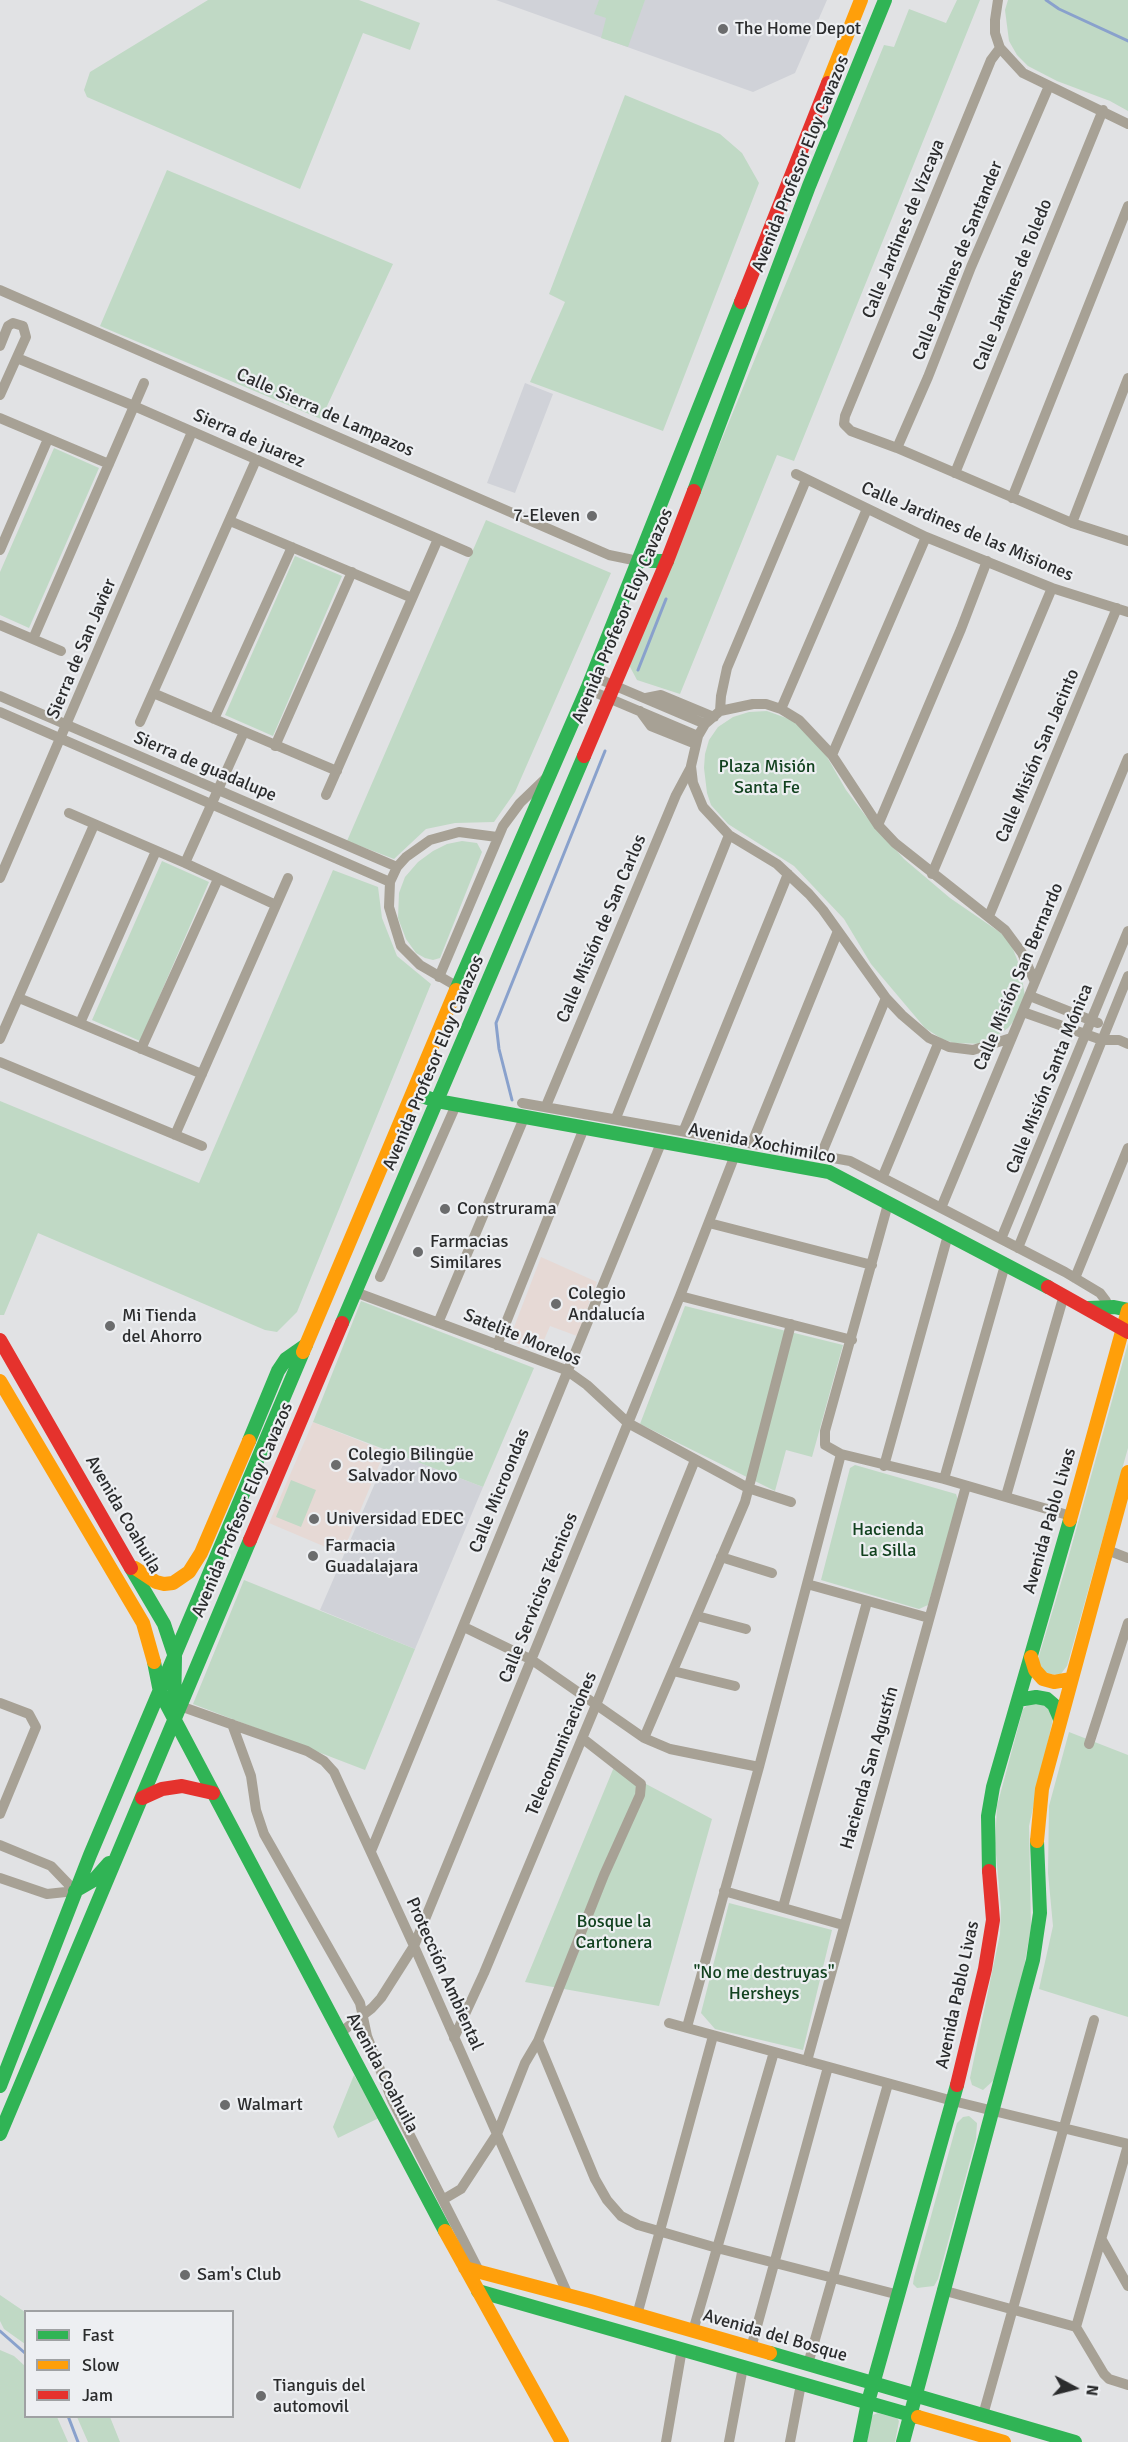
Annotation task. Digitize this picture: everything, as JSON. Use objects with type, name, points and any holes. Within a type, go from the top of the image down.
[{"type":"main road","name":"Avenida Profesor Eloy Cavazos","points":[[0,2086],[75,1891],[589,682],[861,0]]},
{"type":"main road","name":"Avenida Profesor Eloy Cavazos","points":[[0,2134],[355,1292],[667,561],[807,192],[885,0]]},
{"type":"main road","points":[[787,185],[807,192]]},
{"type":"main road","points":[[638,561],[667,561]]},
{"type":"main road","points":[[455,993],[478,1004]]},
{"type":"main road","name":"Avenida Xochimilco","points":[[413,1093],[437,1101],[524,1118],[830,1172],[1088,1308],[1103,1312],[1128,1310]]},
{"type":"main road","name":"Avenida Pablo Livas","points":[[860,2442],[868,2402],[953,2101],[989,1951],[993,1907],[987,1849],[988,1816],[997,1769],[1125,1330],[1128,1310]]},
{"type":"main road","points":[[1103,1312],[1125,1330]]},
{"type":"main road","name":"Avenida Coahuila","points":[[0,1340],[164,1624],[175,1657],[177,1713]]},
{"type":"main road","points":[[109,1567],[113,1553],[121,1552],[156,1582],[173,1583],[189,1572],[201,1553],[278,1371],[286,1359],[306,1345]]},
{"type":"main road","name":"Avenida Coahuila","points":[[0,1381],[142,1623],[153,1652],[160,1692],[177,1713],[213,1794],[340,2033],[472,2269],[478,2291],[562,2442]]},
{"type":"main road","points":[[903,2442],[942,2290],[1026,1990],[1037,1941],[1040,1913],[1037,1842],[1039,1805],[1060,1719],[1128,1472]]},
{"type":"main road","points":[[211,1572],[213,1522]]},
{"type":"main road","points":[[153,1652],[164,1654],[170,1639]]},
{"type":"main road","points":[[1030,1657],[1035,1670],[1043,1679],[1054,1682],[1071,1679]]},
{"type":"main road","points":[[1018,1700],[1035,1697],[1047,1700],[1054,1706],[1060,1719]]},
{"type":"main road","points":[[142,1798],[162,1789],[182,1786],[213,1794]]},
{"type":"main road","points":[[76,1952],[81,1913],[75,1891],[94,1880],[119,1850]]},
{"type":"main road","name":"Avenida del Bosque","points":[[472,2269],[1075,2442]]},
{"type":"main road","points":[[478,2291],[909,2414],[968,2437],[1004,2442]]},
{"type":"main road","points":[[587,2322],[590,2301]]},
{"type":"street","points":[[998,0],[994,20],[1000,48],[1023,73],[1128,124]]},
{"type":"street","name":"Calle Jardines de Vizcaya","points":[[897,448],[851,431],[844,424],[845,416],[991,60],[1000,48]]},
{"type":"street","name":"Calle Jardines de Santander","points":[[897,448],[928,377],[971,267],[1049,86]]},
{"type":"street","name":"Calle Jardines de Toledo","points":[[955,473],[1103,110]]},
{"type":"street","points":[[1011,498],[1128,206]]},
{"type":"street","name":"Calle Sierra de Lampazos","points":[[0,290],[618,558],[638,561]]},
{"type":"street","points":[[0,346],[8,326],[13,323],[23,326],[26,337],[0,395]]},
{"type":"street","name":"Sierra de juarez","points":[[17,358],[134,406],[468,552]]},
{"type":"street","points":[[1072,523],[1128,378]]},
{"type":"street","points":[[33,639],[144,383]]},
{"type":"street","points":[[0,418],[109,464]]},
{"type":"street","name":"Sierra de San Javier","points":[[0,878],[67,727],[192,432]]},
{"type":"street","points":[[0,550],[48,439]]},
{"type":"street","points":[[897,448],[1072,523],[1128,541]]},
{"type":"street","points":[[141,722],[256,460]]},
{"type":"street","name":"Calle Jardines de las Misiones","points":[[713,717],[721,696],[727,668],[801,477],[926,537],[1052,588],[1123,610]]},
{"type":"street","points":[[781,709],[867,509]]},
{"type":"street","points":[[230,520],[412,597]]},
{"type":"street","points":[[832,755],[926,537]]},
{"type":"street","points":[[326,795],[438,539]]},
{"type":"street","points":[[214,719],[292,546]]},
{"type":"street","points":[[618,558],[632,576]]},
{"type":"street","points":[[878,825],[987,561]]},
{"type":"street","points":[[275,746],[352,572]]},
{"type":"street","points":[[932,874],[1052,588]]},
{"type":"street","name":"Calle Misión San Jacinto","points":[[989,916],[1123,610]]},
{"type":"street","points":[[1,627],[61,651]]},
{"type":"street","points":[[589,682],[611,691],[713,717],[753,704],[766,704],[781,709],[799,720],[832,755],[878,825],[895,843],[989,916],[1015,941],[1035,982]]},
{"type":"street","points":[[611,691],[639,711],[697,740]]},
{"type":"street","points":[[153,693],[337,771]]},
{"type":"street","name":"Sierra de guadalupe","points":[[0,696],[67,727],[397,867]]},
{"type":"street","name":"Sierra de guadalupe","points":[[0,712],[390,882]]},
{"type":"street","points":[[713,717],[697,740],[691,765],[693,783],[703,807],[729,834],[758,851],[788,874],[823,910],[886,998],[914,1027],[938,1044],[973,1050],[1011,1038]]},
{"type":"street","points":[[185,863],[244,732]]},
{"type":"street","name":"Calle Misión San Bernardo","points":[[941,1208],[1128,758]]},
{"type":"street","name":"Calle Misión de San Carlos","points":[[546,1106],[676,795],[691,765]]},
{"type":"street","points":[[439,978],[498,837],[520,803],[549,776]]},
{"type":"street","points":[[69,813],[276,905]]},
{"type":"street","points":[[0,1039],[94,825]]},
{"type":"street","points":[[455,993],[420,965],[401,946],[389,907],[390,882],[397,867],[417,848],[444,834],[467,832],[498,837]]},
{"type":"street","points":[[616,1118],[729,834]]},
{"type":"street","points":[[80,1023],[156,851]]},
{"type":"street","points":[[684,1130],[788,874]]},
{"type":"street","points":[[176,1135],[288,878]]},
{"type":"street","points":[[141,1049],[218,879]]},
{"type":"street","points":[[752,1143],[838,931]]},
{"type":"street","name":"Calle Misión Santa Mónica","points":[[1001,1239],[1128,931]]},
{"type":"street","name":"Calle Misión Santa Mónica","points":[[1018,1248],[1128,976]]},
{"type":"street","points":[[1030,996],[1107,1027],[1124,1042]]},
{"type":"street","points":[[19,998],[202,1074]]},
{"type":"street","points":[[821,1155],[886,998]]},
{"type":"street","points":[[1023,1012],[1102,1040],[1124,1042]]},
{"type":"street","points":[[883,1176],[938,1044]]},
{"type":"street","points":[[0,1062],[202,1146]]},
{"type":"street","points":[[522,1102],[850,1161],[883,1176],[1075,1278],[1103,1295],[1106,1299],[1103,1312]]},
{"type":"street","points":[[380,1277],[456,1105]]},
{"type":"street","points":[[438,1323],[524,1118]]},
{"type":"street","points":[[497,1344],[584,1128]]},
{"type":"street","name":"Calle Microondas","points":[[370,1851],[661,1143]]},
{"type":"street","points":[[1075,1278],[1128,1148]]},
{"type":"street","name":"Calle Servicios Técnicos","points":[[340,2033],[364,2015],[389,1988],[414,1946],[680,1296],[735,1155]]},
{"type":"street","points":[[888,1204],[825,1431],[825,1445],[840,1454],[944,1479],[1071,1516]]},
{"type":"street","points":[[709,1223],[872,1265]]},
{"type":"street","points":[[884,1466],[948,1235]]},
{"type":"street","points":[[944,1479],[1005,1265]]},
{"type":"street","name":"Satelite Morelos","points":[[355,1292],[566,1370],[587,1384],[628,1423],[748,1488],[791,1502]]},
{"type":"street","points":[[1006,1496],[1064,1295]]},
{"type":"street","points":[[680,1296],[852,1340]]},
{"type":"street","points":[[644,1738],[745,1502],[791,1324]]},
{"type":"street","points":[[687,2027],[759,1767],[840,1454]]},
{"type":"street","name":"Telecomunicaciones","points":[[454,2038],[484,1973],[596,1705],[695,1460]]},
{"type":"street","name":"Hacienda San Agustín","points":[[807,2061],[966,1486]]},
{"type":"street","points":[[1107,1550],[1128,1558]]},
{"type":"street","points":[[721,1557],[772,1573]]},
{"type":"street","points":[[807,1584],[929,1618]]},
{"type":"street","points":[[783,1907],[867,1602]]},
{"type":"street","points":[[697,1616],[746,1629]]},
{"type":"street","points":[[1089,1744],[1128,1623]]},
{"type":"street","points":[[464,1627],[532,1660],[644,1738],[670,1749],[759,1767]]},
{"type":"street","points":[[673,1671],[735,1686]]},
{"type":"street","points":[[0,1703],[28,1714],[36,1727],[0,1814]]},
{"type":"street","name":"Protección Ambiental","points":[[177,1713],[232,1724],[307,1751],[324,1761],[334,1772],[414,1946],[568,2295]]},
{"type":"street","points":[[232,1724],[251,1776],[256,1810],[264,1834],[344,1972],[364,2015],[367,2036],[392,2100],[444,2199],[472,2269]]},
{"type":"street","points":[[444,2199],[461,2189],[497,2134],[525,2064],[538,2041],[641,1788],[640,1784],[582,1738]]},
{"type":"street","points":[[0,1845],[51,1866],[75,1891]]},
{"type":"street","points":[[0,1878],[47,1894],[75,1891]]},
{"type":"street","points":[[724,1892],[843,1925]]},
{"type":"street","points":[[983,2415],[1094,2020]]},
{"type":"street","points":[[669,2023],[888,2084],[1128,2144],[1076,2327]]},
{"type":"street","points":[[637,2315],[713,2036]]},
{"type":"street","points":[[538,2041],[595,2179],[613,2210],[629,2222],[717,2248],[899,2295]]},
{"type":"street","points":[[693,2331],[774,2052]]},
{"type":"street","points":[[751,2348],[828,2067]]},
{"type":"street","points":[[808,2364],[888,2084]]},
{"type":"street","points":[[1102,2240],[1128,2286]]},
{"type":"street","points":[[942,2290],[1076,2327],[1104,2374],[1109,2379],[1128,2385]]},
{"type":"street","points":[[666,2442],[682,2349]]},
{"type":"street","points":[[729,2442],[743,2367]]},
{"type":"street","points":[[790,2442],[801,2384]]},
{"type":"shaded area","points":[[496,0],[827,0],[795,73],[753,92]]},
{"type":"shaded area","points":[[525,383],[553,394],[515,493],[487,483]]},
{"type":"shaded area","name":"Colegio Andalucía","points":[[541,1257],[597,1282],[577,1336],[550,1326],[539,1352],[509,1340]]},
{"type":"shaded area","points":[[313,1422],[385,1451],[342,1554],[269,1523]]},
{"type":"shaded area","points":[[389,1451],[483,1487],[415,1649],[320,1610]]},
{"type":"green space","points":[[208,0],[359,0],[420,23],[410,50],[363,33],[300,189],[87,97],[84,90],[90,72]]},
{"type":"green space","points":[[599,0],[645,0],[628,47],[601,38],[606,18],[594,14]]},
{"type":"green space","points":[[957,0],[980,0],[794,461],[777,455],[680,694],[637,680],[629,665],[884,45],[894,47],[909,9],[946,23]]},
{"type":"green space","points":[[1008,0],[1128,0],[1128,111],[1028,66],[1017,55],[1009,41],[1005,10]]},
{"type":"green space","points":[[625,95],[720,134],[742,153],[759,183],[663,431],[530,382],[565,302],[549,294]]},
{"type":"green space","points":[[167,170],[393,264],[321,419],[100,326]]},
{"type":"green space","points":[[54,448],[99,468],[29,628],[0,615],[0,572]]},
{"type":"green space","points":[[486,520],[611,573],[515,792],[494,822],[455,823],[426,829],[394,859],[347,841]]},
{"type":"green space","points":[[295,556],[342,576],[273,736],[225,715]]},
{"type":"green space","name":"Plaza Misión Santa Fe","points":[[767,711],[789,719],[808,732],[823,750],[846,790],[904,859],[950,898],[1001,933],[1011,944],[1020,967],[1025,996],[1017,1017],[1008,1028],[985,1044],[954,1043],[942,1039],[925,1028],[871,964],[844,919],[794,866],[728,824],[711,805],[704,768],[709,740],[718,727],[733,717],[749,712]]},
{"type":"green space","points":[[462,841],[477,843],[482,852],[440,958],[433,960],[425,958],[416,953],[406,939],[398,918],[399,893],[405,877],[418,862],[447,844]]},
{"type":"green space","points":[[162,861],[209,882],[140,1041],[92,1020]]},
{"type":"green space","points":[[333,870],[378,887],[382,918],[397,956],[431,984],[297,1312],[277,1332],[265,1330],[38,1233],[4,1315],[0,1315],[0,1101],[199,1183]]},
{"type":"green space","points":[[361,1301],[534,1368],[483,1487],[313,1422]]},
{"type":"green space","points":[[685,1306],[843,1345],[812,1457],[786,1450],[775,1491],[640,1424]]},
{"type":"green space","points":[[1128,1343],[1128,1448],[1067,1666],[1060,1675],[1043,1673],[1038,1660],[1039,1656]]},
{"type":"green space","name":"Hacienda La Silla","points":[[855,1465],[956,1494],[958,1500],[928,1605],[919,1609],[821,1580],[850,1468]]},
{"type":"green space","points":[[291,1480],[316,1490],[301,1527],[276,1517]]},
{"type":"green space","points":[[244,1580],[415,1649],[365,1770],[193,1704]]},
{"type":"green space","points":[[1030,1703],[1047,1705],[1053,1719],[1029,1826],[1031,1927],[1023,1973],[994,2080],[983,2090],[972,2085],[970,2078],[1000,1934],[1001,1909],[995,1843],[997,1806],[1023,1709]]},
{"type":"green space","points":[[1069,1732],[1128,1755],[1128,2017],[1039,1989],[1053,1926],[1048,1873],[1049,1806]]},
{"type":"green space","name":"Bosque la Cartonera","points":[[614,1767],[712,1819],[659,2006],[525,1982]]},
{"type":"green space","name":"\"No me destruyas\" Hersheys","points":[[729,1903],[832,1930],[803,2050],[715,2029],[701,2013]]},
{"type":"green space","points":[[354,2075],[379,2118],[338,2138],[333,2127]]},
{"type":"green space","points":[[969,2116],[977,2123],[976,2139],[938,2279],[934,2286],[917,2288],[913,2284],[914,2277],[957,2123],[963,2117]]},
{"type":"green space","points":[[0,2295],[24,2311],[24,2343],[4,2329],[0,2321]]},
{"type":"green space","points":[[0,2350],[14,2356],[24,2365],[24,2418],[57,2418],[68,2442],[0,2442]]},
{"type":"green space","points":[[878,2413],[897,2418],[899,2421],[895,2442],[867,2442],[871,2419]]},
{"type":"green space","points":[[77,2418],[110,2418],[120,2442],[88,2442]]},
{"type":"waterway","points":[[1046,0],[1059,9],[1128,41]]},
{"type":"waterway","points":[[638,670],[666,599]]},
{"type":"waterway","points":[[512,1100],[499,1049],[496,1023],[605,751]]},
{"type":"waterway","points":[[0,2331],[24,2352]]},
{"type":"waterway","points":[[69,2418],[78,2442]]},
{"type":"traffic: fast","points":[[694,491],[809,186],[885,0]]},
{"type":"traffic: fast","points":[[456,990],[587,689],[741,302]]},
{"type":"traffic: fast","points":[[638,561],[667,561]]},
{"type":"traffic: fast","points":[[342,1323],[584,756]]},
{"type":"traffic: fast","points":[[413,1093],[437,1101],[829,1172],[1048,1287]]},
{"type":"traffic: fast","points":[[1088,1308],[1114,1307],[1128,1310]]},
{"type":"traffic: fast","points":[[249,1441],[278,1371],[286,1359],[306,1345]]},
{"type":"traffic: fast","points":[[0,2086],[90,1855],[303,1352]]},
{"type":"traffic: fast","points":[[989,1871],[988,1816],[993,1787],[1070,1520]]},
{"type":"traffic: fast","points":[[0,2134],[250,1540]]},
{"type":"traffic: fast","points":[[131,1568],[164,1624],[175,1657],[174,1713]]},
{"type":"traffic: fast","points":[[154,1662],[160,1692],[445,2231]]},
{"type":"traffic: fast","points":[[1018,1700],[1036,1697],[1047,1699],[1054,1705],[1060,1719]]},
{"type":"traffic: fast","points":[[903,2442],[1033,1960],[1040,1913],[1037,1841]]},
{"type":"traffic: fast","points":[[75,1891],[94,1880],[109,1863]]},
{"type":"traffic: fast","points":[[860,2442],[868,2402],[957,2085]]},
{"type":"traffic: fast","points":[[478,2291],[918,2417]]},
{"type":"traffic: fast","points":[[770,2353],[1075,2442]]},
{"type":"traffic: slow","points":[[828,83],[861,0]]},
{"type":"traffic: slow","points":[[303,1352],[456,990]]},
{"type":"traffic: slow","points":[[1070,1520],[1128,1310]]},
{"type":"traffic: slow","points":[[0,1381],[143,1623],[154,1662]]},
{"type":"traffic: slow","points":[[135,1568],[156,1582],[164,1584],[173,1583],[189,1572],[201,1553],[249,1441]]},
{"type":"traffic: slow","points":[[1037,1841],[1042,1789],[1128,1472]]},
{"type":"traffic: slow","points":[[1031,1657],[1035,1670],[1043,1679],[1054,1682],[1071,1679]]},
{"type":"traffic: slow","points":[[445,2231],[562,2442]]},
{"type":"traffic: slow","points":[[465,2268],[770,2353]]},
{"type":"traffic: slow","points":[[918,2417],[1004,2442]]},
{"type":"traffic: jam","points":[[741,302],[828,83]]},
{"type":"traffic: jam","points":[[584,756],[667,561],[694,491]]},
{"type":"traffic: jam","points":[[1048,1287],[1128,1332]]},
{"type":"traffic: jam","points":[[250,1540],[342,1323]]},
{"type":"traffic: jam","points":[[0,1340],[131,1568]]},
{"type":"traffic: jam","points":[[142,1798],[162,1789],[182,1786],[213,1793]]},
{"type":"traffic: jam","points":[[957,2085],[985,1969],[993,1920],[989,1871]]},
{"type":"place","name":"The Home Depot","points":[[723,29]]},
{"type":"place","name":"7-Eleven","points":[[592,516]]},
{"type":"place","name":"Construrama","points":[[445,1209]]},
{"type":"place","name":"Farmacias Similares","points":[[418,1252]]},
{"type":"place","name":"Colegio Andalucía","points":[[556,1304]]},
{"type":"place","name":"Mi Tienda del Ahorro","points":[[110,1326]]},
{"type":"place","name":"Colegio Bilingüe Salvador Novo","points":[[336,1465]]},
{"type":"place","name":"Universidad EDEC","points":[[314,1519]]},
{"type":"place","name":"Farmacia Guadalajara","points":[[313,1556]]},
{"type":"place","name":"Walmart","points":[[225,2105]]},
{"type":"place","name":"Sam's Club","points":[[185,2275]]},
{"type":"place","name":"Tianguis del automovil","points":[[261,2396]]}]
